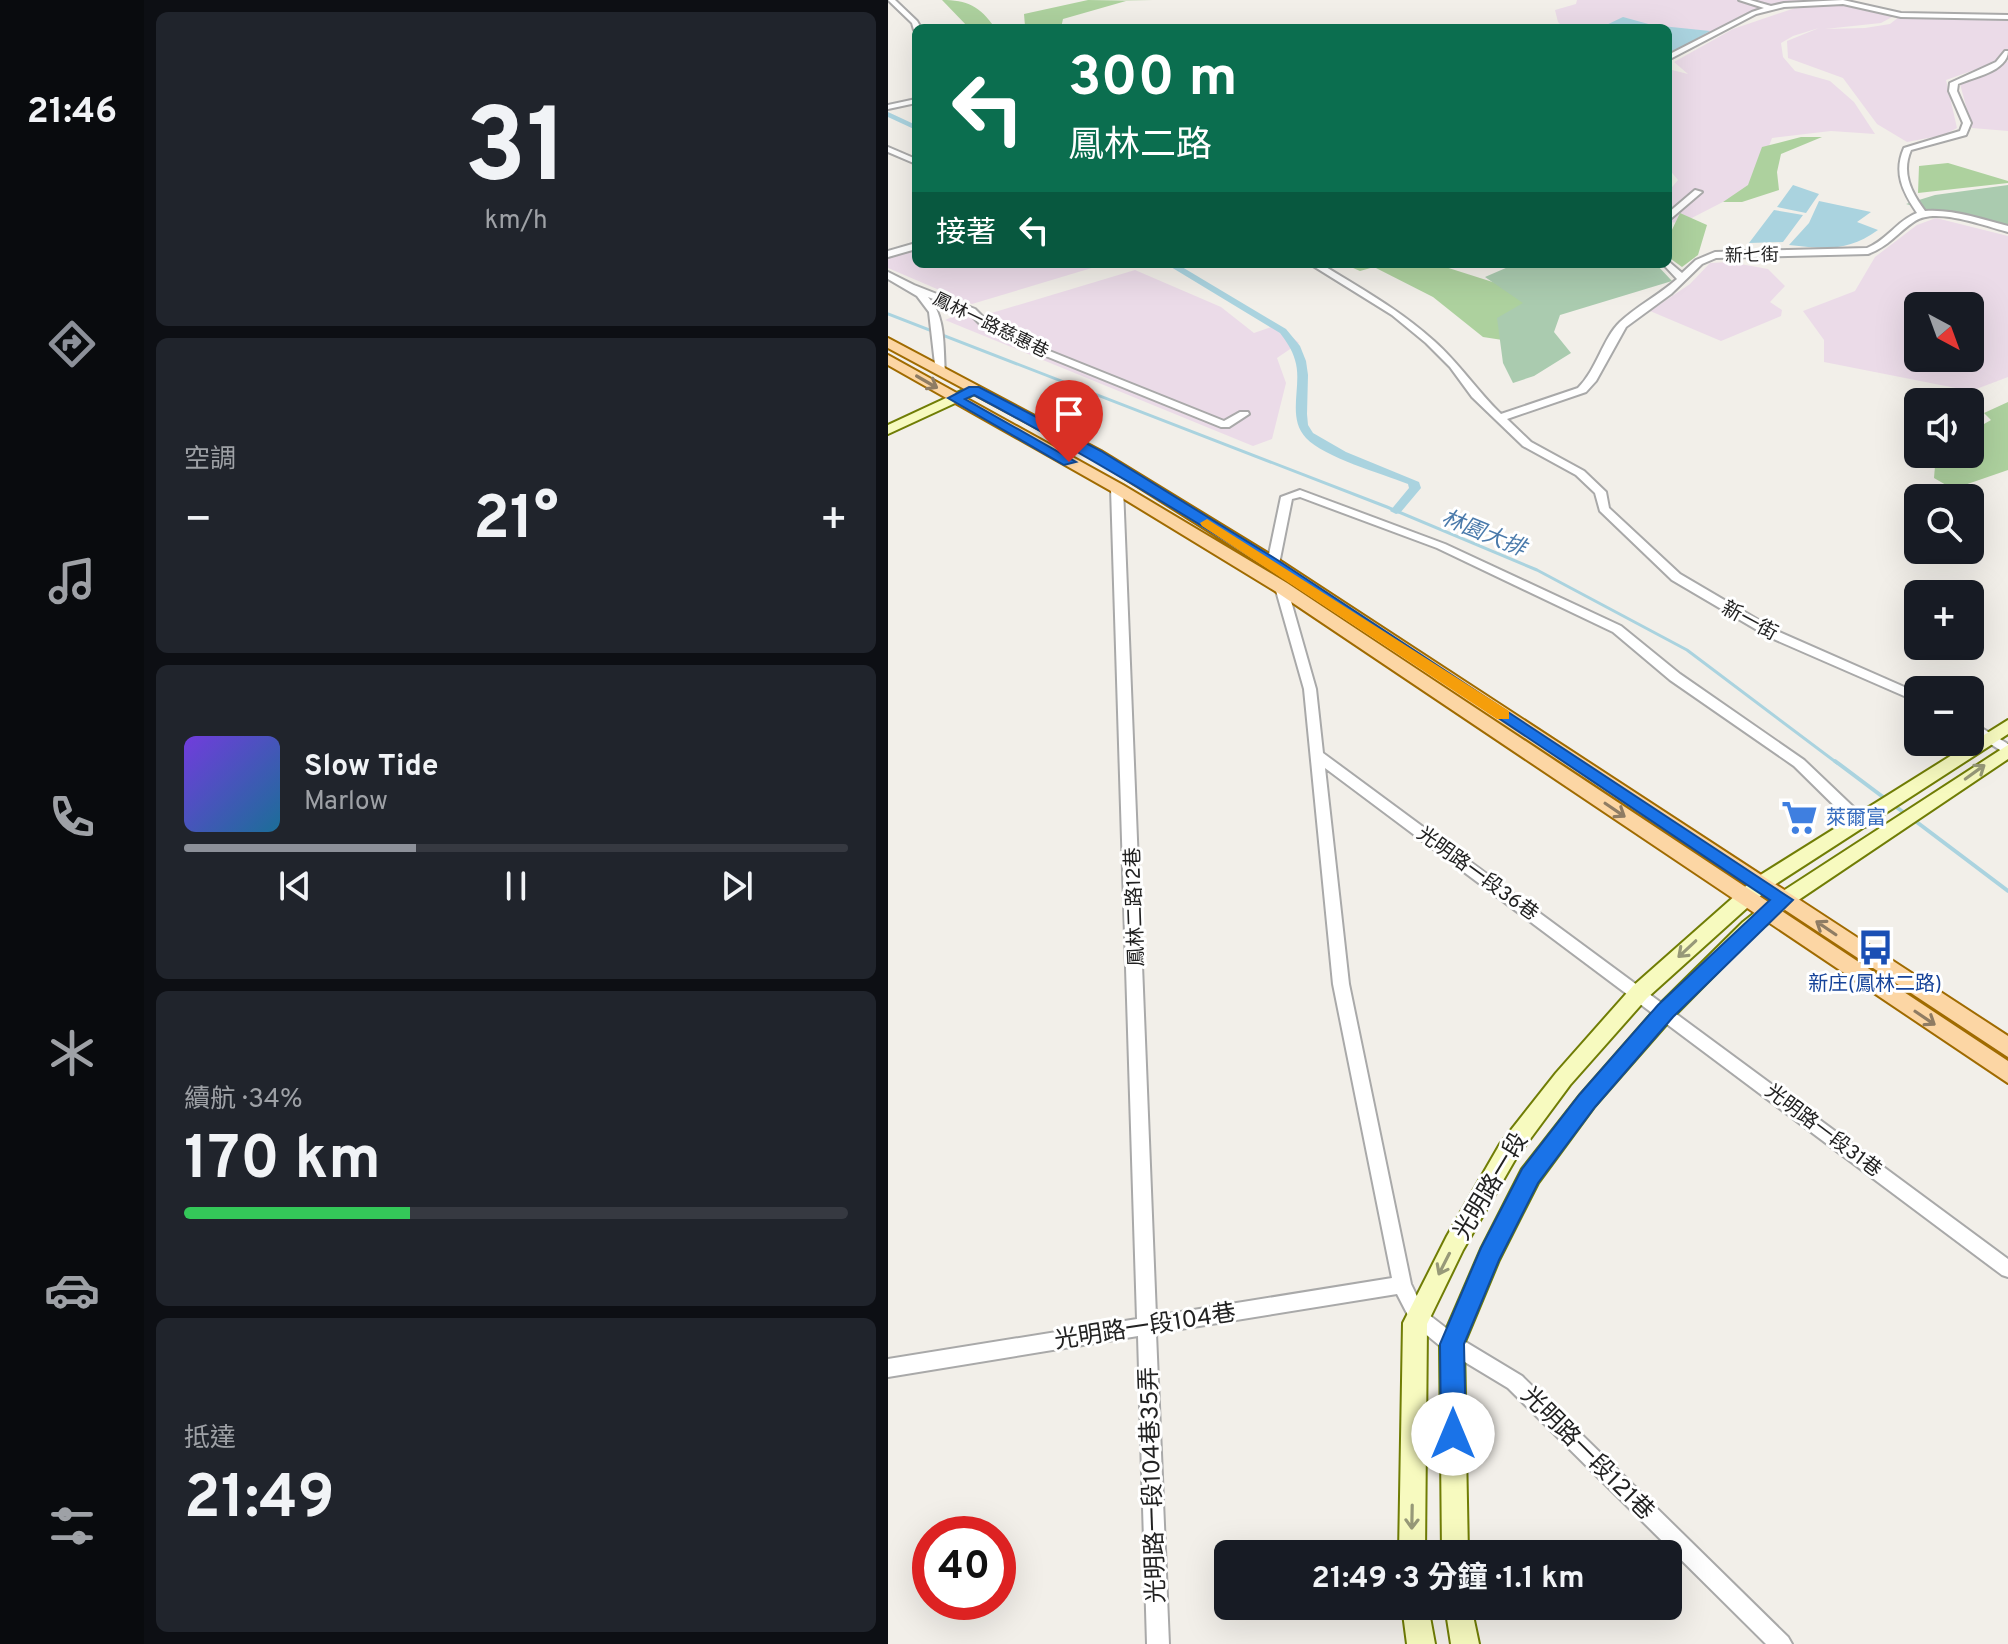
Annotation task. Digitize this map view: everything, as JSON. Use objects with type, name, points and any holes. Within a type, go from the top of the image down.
[{"type":"main road","points":[[888,342],[1096,454],[1273,564],[1753,891]]},
{"type":"main road","points":[[893,362],[1117,488],[1281,587],[1776,906],[2008,1048]]},
{"type":"main road","points":[[1776,906],[2008,1073]]},
{"type":"street","points":[[891,0],[916,24]]},
{"type":"street","points":[[1742,0],[1773,8]]},
{"type":"street","points":[[1762,6],[1780,0]]},
{"type":"street","points":[[1672,56],[1726,26],[1773,8],[1821,2],[1860,2],[1901,15],[2008,17]]},
{"type":"street","points":[[2008,53],[1999,64],[1954,83],[1953,91],[1967,123],[1963,133],[1908,148],[1903,156],[1906,190],[1922,213],[1942,214],[2008,229]]},
{"type":"street","points":[[888,107],[912,102]]},
{"type":"street","points":[[888,149],[912,160]]},
{"type":"street","points":[[1672,215],[1698,192]]},
{"type":"street","name":"新七街","points":[[1499,418],[1582,390],[1591,381],[1622,325],[1699,262],[1729,253],[1822,255],[1868,251],[1887,243],[1914,216],[1922,213]]},
{"type":"street","points":[[888,254],[912,247]]},
{"type":"street","name":"新一街","points":[[1322,268],[1395,313],[1429,341],[1527,444],[1580,473],[1600,492],[1604,509],[1676,577],[1773,634],[1904,692]]},
{"type":"street","points":[[1672,268],[1682,279]]},
{"type":"street","name":"鳳林一路慈惠巷","points":[[888,275],[972,311],[988,327],[1029,346],[1225,425],[1244,414]]},
{"type":"street","points":[[915,288],[928,298],[938,320],[940,371]]},
{"type":"street","points":[[938,320],[972,311]]},
{"type":"street","points":[[888,430],[974,389]]},
{"type":"street","name":"鳳林二路12巷","points":[[1117,488],[1147,1326]]},
{"type":"street","points":[[1273,564],[1287,497],[1300,493],[1441,546],[1617,629],[1675,677],[1799,763],[1864,821]]},
{"type":"street","points":[[1281,587],[1310,689],[1341,984],[1402,1285],[1418,1317]]},
{"type":"street","name":"光明路一段","points":[[1412,1540],[1418,1317],[1508,1151],[1563,1079],[1640,992],[1753,891],[2008,726]]},
{"type":"street","points":[[1984,733],[2008,750]]},
{"type":"street","name":"光明路一段","points":[[1455,1540],[1452,1344],[1489,1256],[1530,1176],[1587,1101],[1666,1011],[1776,906],[2008,750]]},
{"type":"street","name":"光明路一段36巷","points":[[1317,755],[1640,992]]},
{"type":"street","name":"光明路一段31巷","points":[[1640,992],[2008,1269]]},
{"type":"street","name":"光明路一段104巷","points":[[888,1368],[1402,1285]]},
{"type":"street","name":"光明路一段121巷","points":[[1418,1317],[1452,1344],[1515,1382],[1781,1644]]},
{"type":"street","name":"光明路一段104巷35弄","points":[[1147,1326],[1158,1644]]},
{"type":"street","points":[[1417,1620],[1421,1644]]},
{"type":"street","points":[[1461,1620],[1465,1644]]},
{"type":"shaded area","points":[[1577,0],[1853,0],[1774,4],[1744,14],[1685,47],[1672,32],[1672,24],[1560,24],[1555,10],[1576,4]]},
{"type":"shaded area","points":[[1829,3],[1852,5],[1894,16],[1881,23],[1825,29],[1890,24],[1899,17],[2008,19],[2008,49],[1991,64],[1946,80],[1957,128],[1944,135],[1907,142],[1877,124],[1843,78],[1788,58],[1787,41],[1819,28],[1793,36],[1781,43],[1783,57],[1795,71],[1830,81],[1854,102],[1875,134],[1831,131],[1772,138],[1754,186],[1682,223],[1672,222],[1672,187],[1678,180],[1672,173],[1672,70],[1688,74],[1674,62],[1733,29],[1798,7]]},
{"type":"shaded area","points":[[2008,61],[2008,131],[1972,128],[1960,84]]},
{"type":"shaded area","points":[[1936,218],[2008,236],[2008,377],[1979,388],[1956,388],[1824,362],[1824,340],[1803,311],[1855,291],[1875,257],[1917,225]]},
{"type":"shaded area","points":[[912,247],[912,268],[1092,268],[972,304],[888,268],[888,253]]},
{"type":"shaded area","points":[[1729,262],[1768,269],[1785,286],[1770,302],[1782,310],[1781,316],[1721,341],[1650,311],[1690,284],[1710,263]]},
{"type":"shaded area","points":[[1135,270],[1221,307],[1254,333],[1277,325],[1299,343],[1277,358],[1286,383],[1272,439],[1253,446],[945,320],[962,313],[975,318]]},
{"type":"green space","points":[[942,0],[972,6],[992,24],[965,24]]},
{"type":"green space","points":[[1088,0],[1153,1],[1126,1],[1063,19],[1062,24],[1025,24],[1024,14]]},
{"type":"green space","points":[[1801,137],[1822,137],[1781,154],[1777,172],[1779,190],[1742,202],[1723,202],[1748,185],[1762,147]]},
{"type":"green space","points":[[1948,163],[2008,183],[1918,193],[1919,166]]},
{"type":"green space","points":[[2008,185],[2008,232],[1906,204],[1935,195]]},
{"type":"green space","points":[[1680,213],[1707,225],[1698,255],[1682,267],[1672,260],[1672,230]]},
{"type":"green space","points":[[1376,268],[1449,268],[1524,292],[1522,343],[1483,337],[1433,297]]},
{"type":"green space","points":[[1506,268],[1660,268],[1672,281],[1560,315],[1554,332],[1571,353],[1534,376],[1513,383],[1503,363],[1497,318],[1523,303],[1485,277]]},
{"type":"green space","points":[[2008,402],[2008,470],[1967,484],[1944,484],[1934,478],[1935,468],[1984,468],[1984,424],[1991,420],[1984,413]]},
{"type":"water","points":[[1623,17],[1648,24],[1608,24]]},
{"type":"water","points":[[1672,27],[1710,31],[1672,53]]},
{"type":"water","points":[[1793,185],[1819,194],[1806,213],[1777,207]]},
{"type":"water","points":[[1819,201],[1871,212],[1857,222],[1878,230],[1856,242],[1836,247],[1789,245],[1809,223]]},
{"type":"water","points":[[1774,210],[1803,215],[1783,242],[1749,243]]},
{"type":"waterway","points":[[888,114],[912,126]]},
{"type":"waterway","points":[[1178,268],[1283,331],[1295,346],[1301,361],[1301,414],[1309,435],[1342,455],[1413,482],[1415,488],[1396,511]]},
{"type":"waterway","name":"林園大排","points":[[888,314],[1387,507],[1537,570],[1687,650],[1837,763]]},
{"type":"waterway","name":"林園大排","points":[[1835,761],[1907,815]]},
{"type":"waterway","name":"林園大排","points":[[1914,820],[2008,891]]},
{"type":"slow traffic","points":[[1207,523],[1503,715]]},
{"type":"place","name":"萊爾富","points":[[1800,817]]},
{"type":"place","name":"新庄(鳳林二路)","points":[[1875,948]]},
{"type":"route","points":[[1069,462],[955,398],[974,389],[1096,454],[1273,564],[1784,900],[1750,927],[1666,1011],[1587,1101],[1530,1176],[1489,1256],[1452,1344],[1453,1434]]}]
